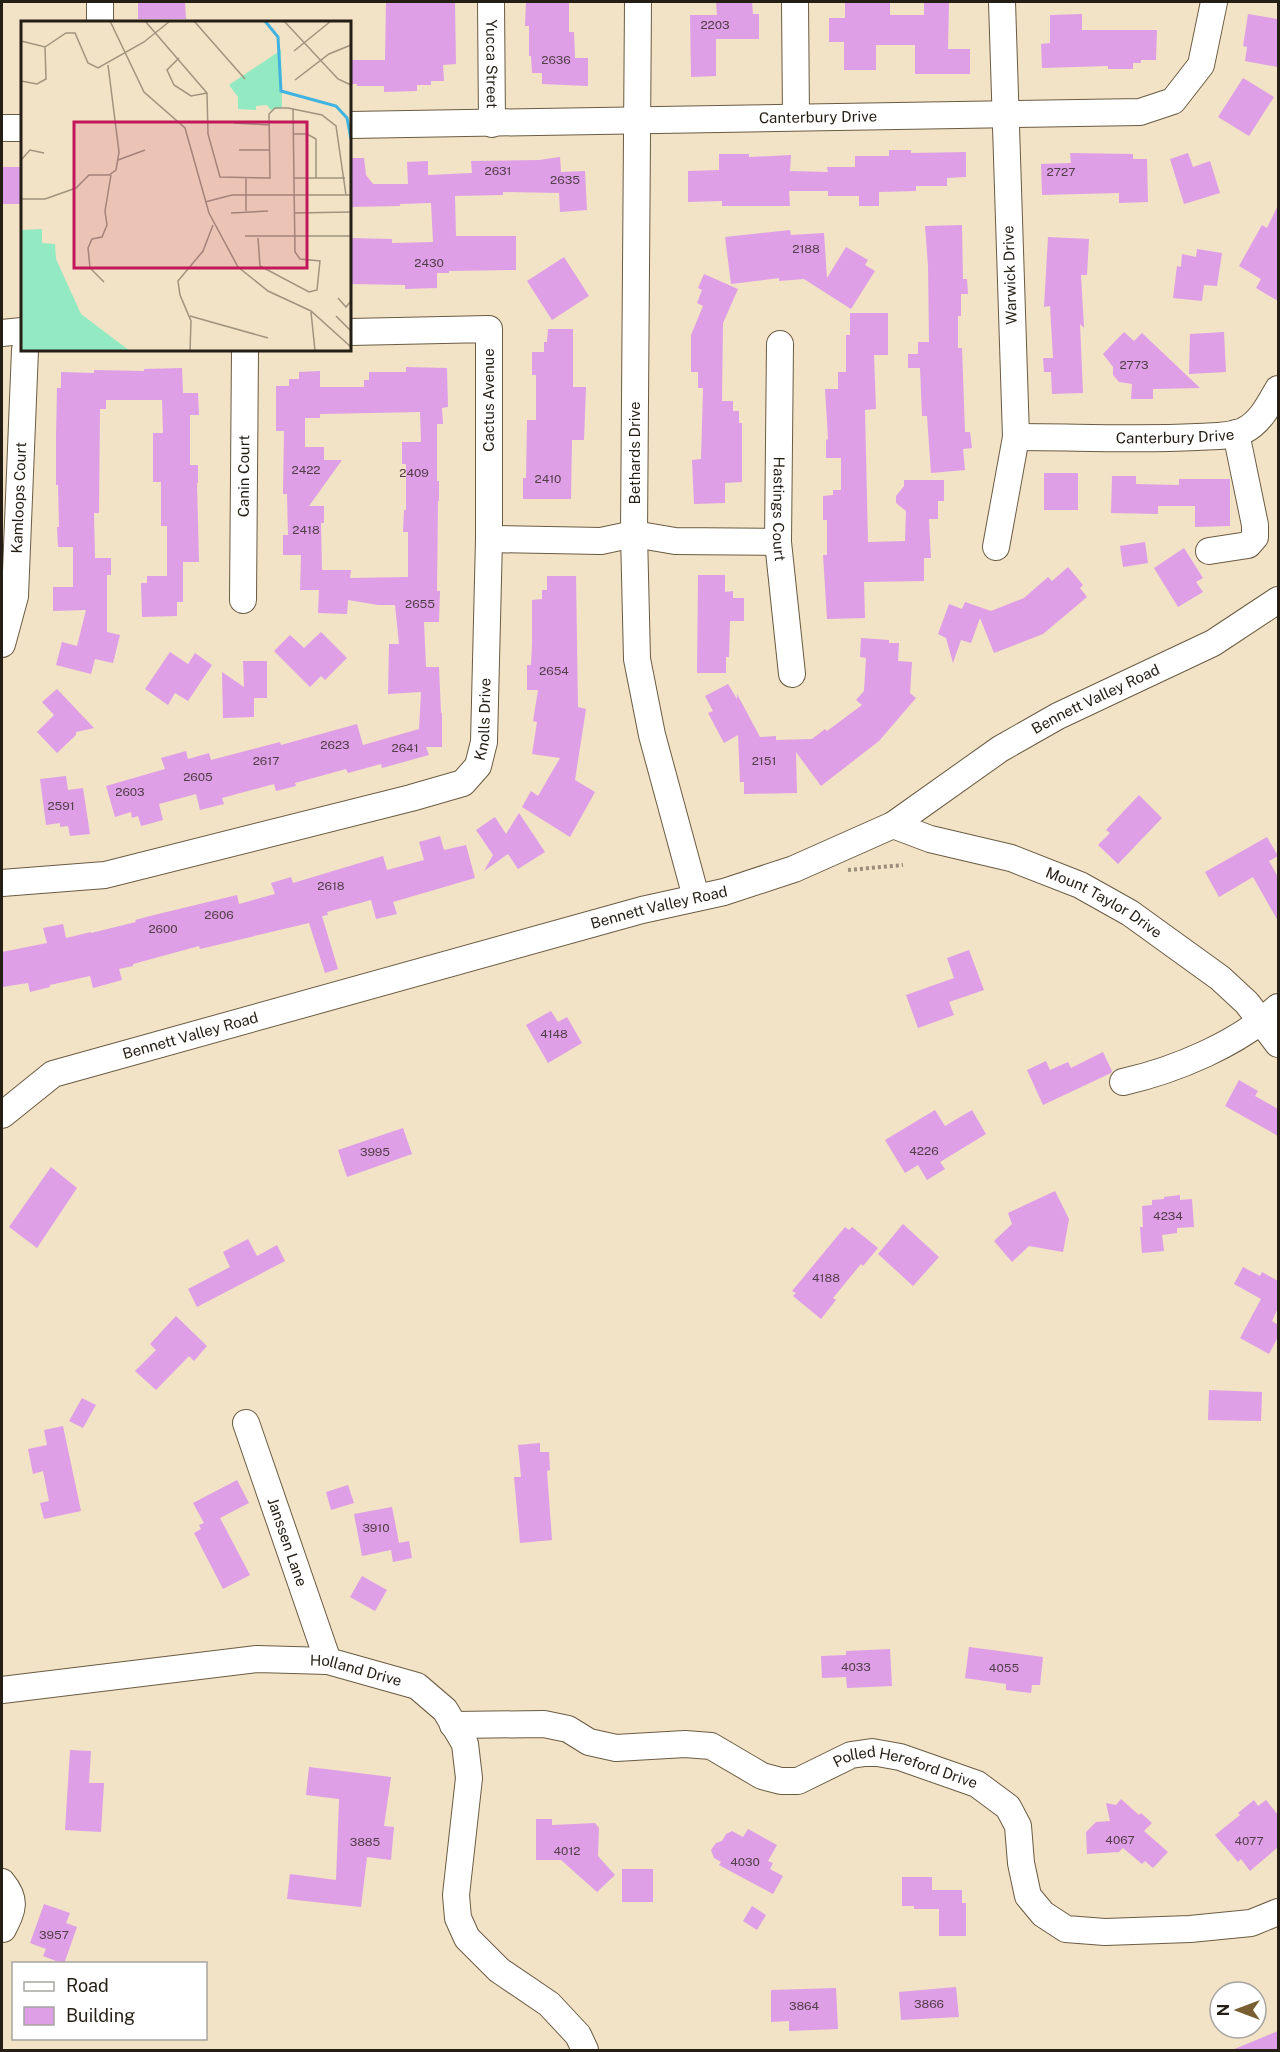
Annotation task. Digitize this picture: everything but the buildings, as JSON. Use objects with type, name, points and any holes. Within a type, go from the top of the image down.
[{"type":"street","points":[[100,2],[100,21]]},
{"type":"street","name":"Yucca Street","points":[[491,2],[492,124]]},
{"type":"street","name":"Bethards Drive","points":[[638,2],[634,534],[637,658],[652,735],[696,897]]},
{"type":"street","points":[[795,2],[796,117]]},
{"type":"street","name":"Warwick Drive","points":[[996,547],[1016,436],[1002,2]]},
{"type":"street","name":"Canterbury Drive","points":[[351,125],[1140,112],[1173,101],[1201,65],[1214,2]]},
{"type":"street","points":[[2,128],[21,128]]},
{"type":"street","name":"Cactus Avenue","points":[[351,332],[489,329],[489,538]]},
{"type":"street","points":[[2,333],[21,331]]},
{"type":"street","name":"Hastings Court","points":[[780,344],[778,542],[792,674]]},
{"type":"street","name":"Kamloops Court","points":[[2,644],[15,596],[25,351]]},
{"type":"street","name":"Canin Court","points":[[243,600],[245,351]]},
{"type":"street","name":"Canterbury Drive","points":[[1016,436],[1178,438],[1236,433],[1243,431],[1262,416],[1278,389]]},
{"type":"street","points":[[1209,551],[1248,545],[1255,537],[1255,525],[1236,433]]},
{"type":"street","points":[[489,538],[601,541],[634,534],[675,541],[778,542]]},
{"type":"street","name":"Knolls Drive","points":[[2,883],[105,875],[463,783],[478,766],[484,742],[489,538]]},
{"type":"street","name":"Bennett Valley Road","points":[[2,1115],[53,1074],[631,913],[724,892],[794,869],[893,825],[1000,749],[1058,716],[1213,643],[1278,600]]},
{"type":"street","name":"Mount Taylor Drive","points":[[893,825],[930,839],[1011,858],[1080,885],[1130,913],[1220,978],[1247,1003],[1270,1015],[1278,1044]]},
{"type":"street","points":[[1123,1082],[1157,1074],[1195,1059],[1270,1015]]},
{"type":"street","name":"Janssen Lane","points":[[246,1423],[328,1661]]},
{"type":"street","name":"Holland Drive","points":[[2,1690],[257,1659],[328,1661],[417,1686],[445,1710],[465,1744],[469,1778],[456,1895],[458,1918],[467,1938],[499,1970],[549,2004],[578,2035],[585,2050]]},
{"type":"street","name":"Polled Hereford Drive","points":[[453,1725],[544,1724],[568,1729],[589,1742],[616,1748],[685,1744],[711,1746],[762,1776],[781,1781],[798,1781],[851,1755],[872,1752],[900,1756],[977,1784],[1008,1807],[1018,1826],[1021,1863],[1028,1896],[1043,1914],[1066,1929],[1105,1932],[1190,1929],[1251,1923],[1278,1911]]},
{"type":"street","points":[[2,1882],[13,1903],[7,1930]]}]
